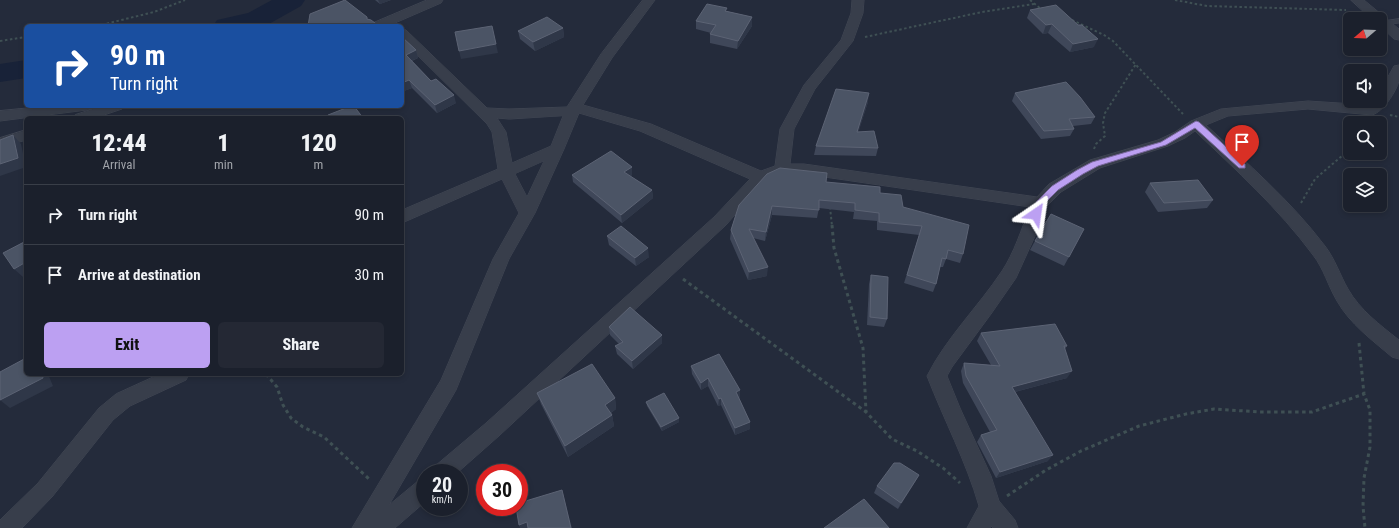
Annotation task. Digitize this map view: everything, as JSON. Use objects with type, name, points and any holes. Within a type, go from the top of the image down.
[{"type":"street","points":[[393,23],[438,0]]},
{"type":"street","points":[[362,528],[384,494],[449,384],[498,266],[527,213],[557,149],[573,109],[606,57],[649,0]]},
{"type":"street","points":[[782,169],[787,129],[809,88],[847,42],[857,13],[858,0]]},
{"type":"street","points":[[1357,0],[1370,11]]},
{"type":"street","points":[[1387,25],[1399,36]]},
{"type":"street","points":[[404,35],[492,121],[499,132],[506,172],[527,213]]},
{"type":"street","points":[[1007,528],[990,507],[981,476],[939,384],[937,376],[945,361],[985,309],[1010,272],[1028,234],[1040,203],[1055,188],[1095,164],[1163,143],[1194,125],[1226,112],[1308,106],[1372,110],[1380,103],[1399,68]]},
{"type":"street","points":[[0,116],[69,108]]},
{"type":"street","points":[[86,116],[111,108]]},
{"type":"street","points":[[484,112],[509,114],[573,109],[619,118],[677,140],[760,176]]},
{"type":"street","points":[[1194,125],[1242,166],[1294,220],[1320,252],[1345,301],[1356,314],[1399,351]]},
{"type":"street","points":[[0,144],[24,136]]},
{"type":"street","points":[[404,215],[557,149]]},
{"type":"street","points":[[452,464],[493,429],[720,221],[760,176],[782,169],[804,169],[1040,203]]},
{"type":"street","points":[[7,528],[45,490],[106,414],[123,400],[175,376]]},
{"type":"street","points":[[379,528],[416,496]]},
{"type":"street","points":[[978,528],[990,507]]},
{"type":"lane","points":[[1387,20],[1399,21]]},
{"type":"path","points":[[105,24],[154,12],[185,0]]},
{"type":"path","points":[[1030,0],[1044,11]]},
{"type":"path","points":[[1175,0],[1186,3],[1222,7],[1370,11]]},
{"type":"path","points":[[847,42],[892,30],[982,12],[1035,4]]},
{"type":"path","points":[[1071,19],[1078,24],[1107,37],[1124,51],[1194,125]]},
{"type":"path","points":[[0,41],[24,37]]},
{"type":"path","points":[[1095,164],[1094,146],[1105,136],[1103,123],[1105,113],[1136,64]]},
{"type":"path","points":[[1294,220],[1304,197],[1315,179],[1343,156]]},
{"type":"path","points":[[833,172],[830,207],[834,248],[863,348],[866,412]]},
{"type":"path","points":[[668,268],[866,412],[892,439],[917,451],[943,468],[965,489]]},
{"type":"path","points":[[1356,314],[1364,394],[1370,410],[1370,447],[1364,478],[1363,506],[1365,528]]},
{"type":"path","points":[[268,376],[277,387],[291,418],[303,427],[324,437],[384,494]]},
{"type":"path","points":[[990,507],[1046,470],[1081,451],[1138,426],[1186,414],[1214,409],[1260,412],[1312,412],[1364,394]]},
{"type":"building","points":[[345,0],[367,17],[367,19],[376,24],[308,24],[310,14]]},
{"type":"building","points":[[707,4],[727,8],[725,11],[752,17],[738,41],[710,34],[716,25],[696,21]]},
{"type":"building","points":[[1056,5],[1078,25],[1082,25],[1098,39],[1073,44],[1052,24],[1046,25],[1030,10]]},
{"type":"building","points":[[547,17],[563,28],[533,42],[518,31]]},
{"type":"building","points":[[492,26],[496,44],[459,51],[455,32]]},
{"type":"building","points":[[404,39],[416,50],[406,55],[431,81],[436,79],[454,95],[435,105],[409,80],[404,82]]},
{"type":"building","points":[[1066,82],[1080,97],[1095,117],[1069,119],[1074,129],[1044,131],[1015,93]]},
{"type":"building","points":[[836,89],[869,93],[857,132],[874,131],[878,148],[816,146]]},
{"type":"building","points":[[346,108],[356,108],[362,116],[329,116],[328,115]]},
{"type":"building","points":[[13,135],[18,158],[0,164],[0,140]]},
{"type":"building","points":[[611,151],[632,167],[624,172],[652,190],[621,215],[572,175]]},
{"type":"building","points":[[780,168],[827,173],[826,182],[880,187],[880,193],[901,195],[903,207],[969,225],[963,254],[948,250],[946,259],[942,258],[936,284],[907,275],[922,226],[879,222],[879,213],[855,210],[855,203],[819,200],[819,210],[772,206],[766,232],[749,229],[768,267],[749,272],[731,230],[739,205],[767,174]]},
{"type":"building","points":[[1198,180],[1213,200],[1164,203],[1150,183]]},
{"type":"building","points":[[1051,214],[1084,229],[1069,257],[1035,241]]},
{"type":"building","points":[[621,226],[648,248],[635,258],[607,236]]},
{"type":"building","points":[[24,242],[24,263],[14,269],[3,253]]},
{"type":"building","points":[[871,275],[888,277],[887,319],[870,317]]},
{"type":"building","points":[[630,307],[662,335],[632,361],[615,346],[623,342],[609,327]]},
{"type":"building","points":[[1055,324],[1067,346],[1064,346],[1072,371],[1012,387],[1053,455],[1000,472],[981,435],[997,430],[966,376],[964,363],[1000,366],[981,333]]},
{"type":"building","points":[[719,354],[740,390],[736,392],[750,422],[735,428],[721,398],[719,399],[708,378],[701,383],[691,366]]},
{"type":"building","points":[[24,359],[24,376],[42,376],[43,378],[0,400],[0,372]]},
{"type":"building","points":[[592,364],[615,398],[605,405],[612,415],[565,446],[537,393]]},
{"type":"building","points":[[664,393],[679,418],[661,427],[646,402]]},
{"type":"building","points":[[894,463],[900,463],[919,475],[901,503],[877,486]]},
{"type":"building","points":[[562,490],[571,528],[528,528],[527,522],[519,525],[518,516],[528,516],[528,500]]},
{"type":"building","points":[[864,499],[889,528],[824,528]]},
{"type":"waterway","points":[[236,24],[257,19],[292,0]]},
{"type":"waterway","points":[[0,73],[24,69]]},
{"type":"route","points":[[1036,214],[1040,203],[1055,188],[1080,172],[1095,164],[1163,143],[1180,135],[1196,124],[1242,166]]}]
